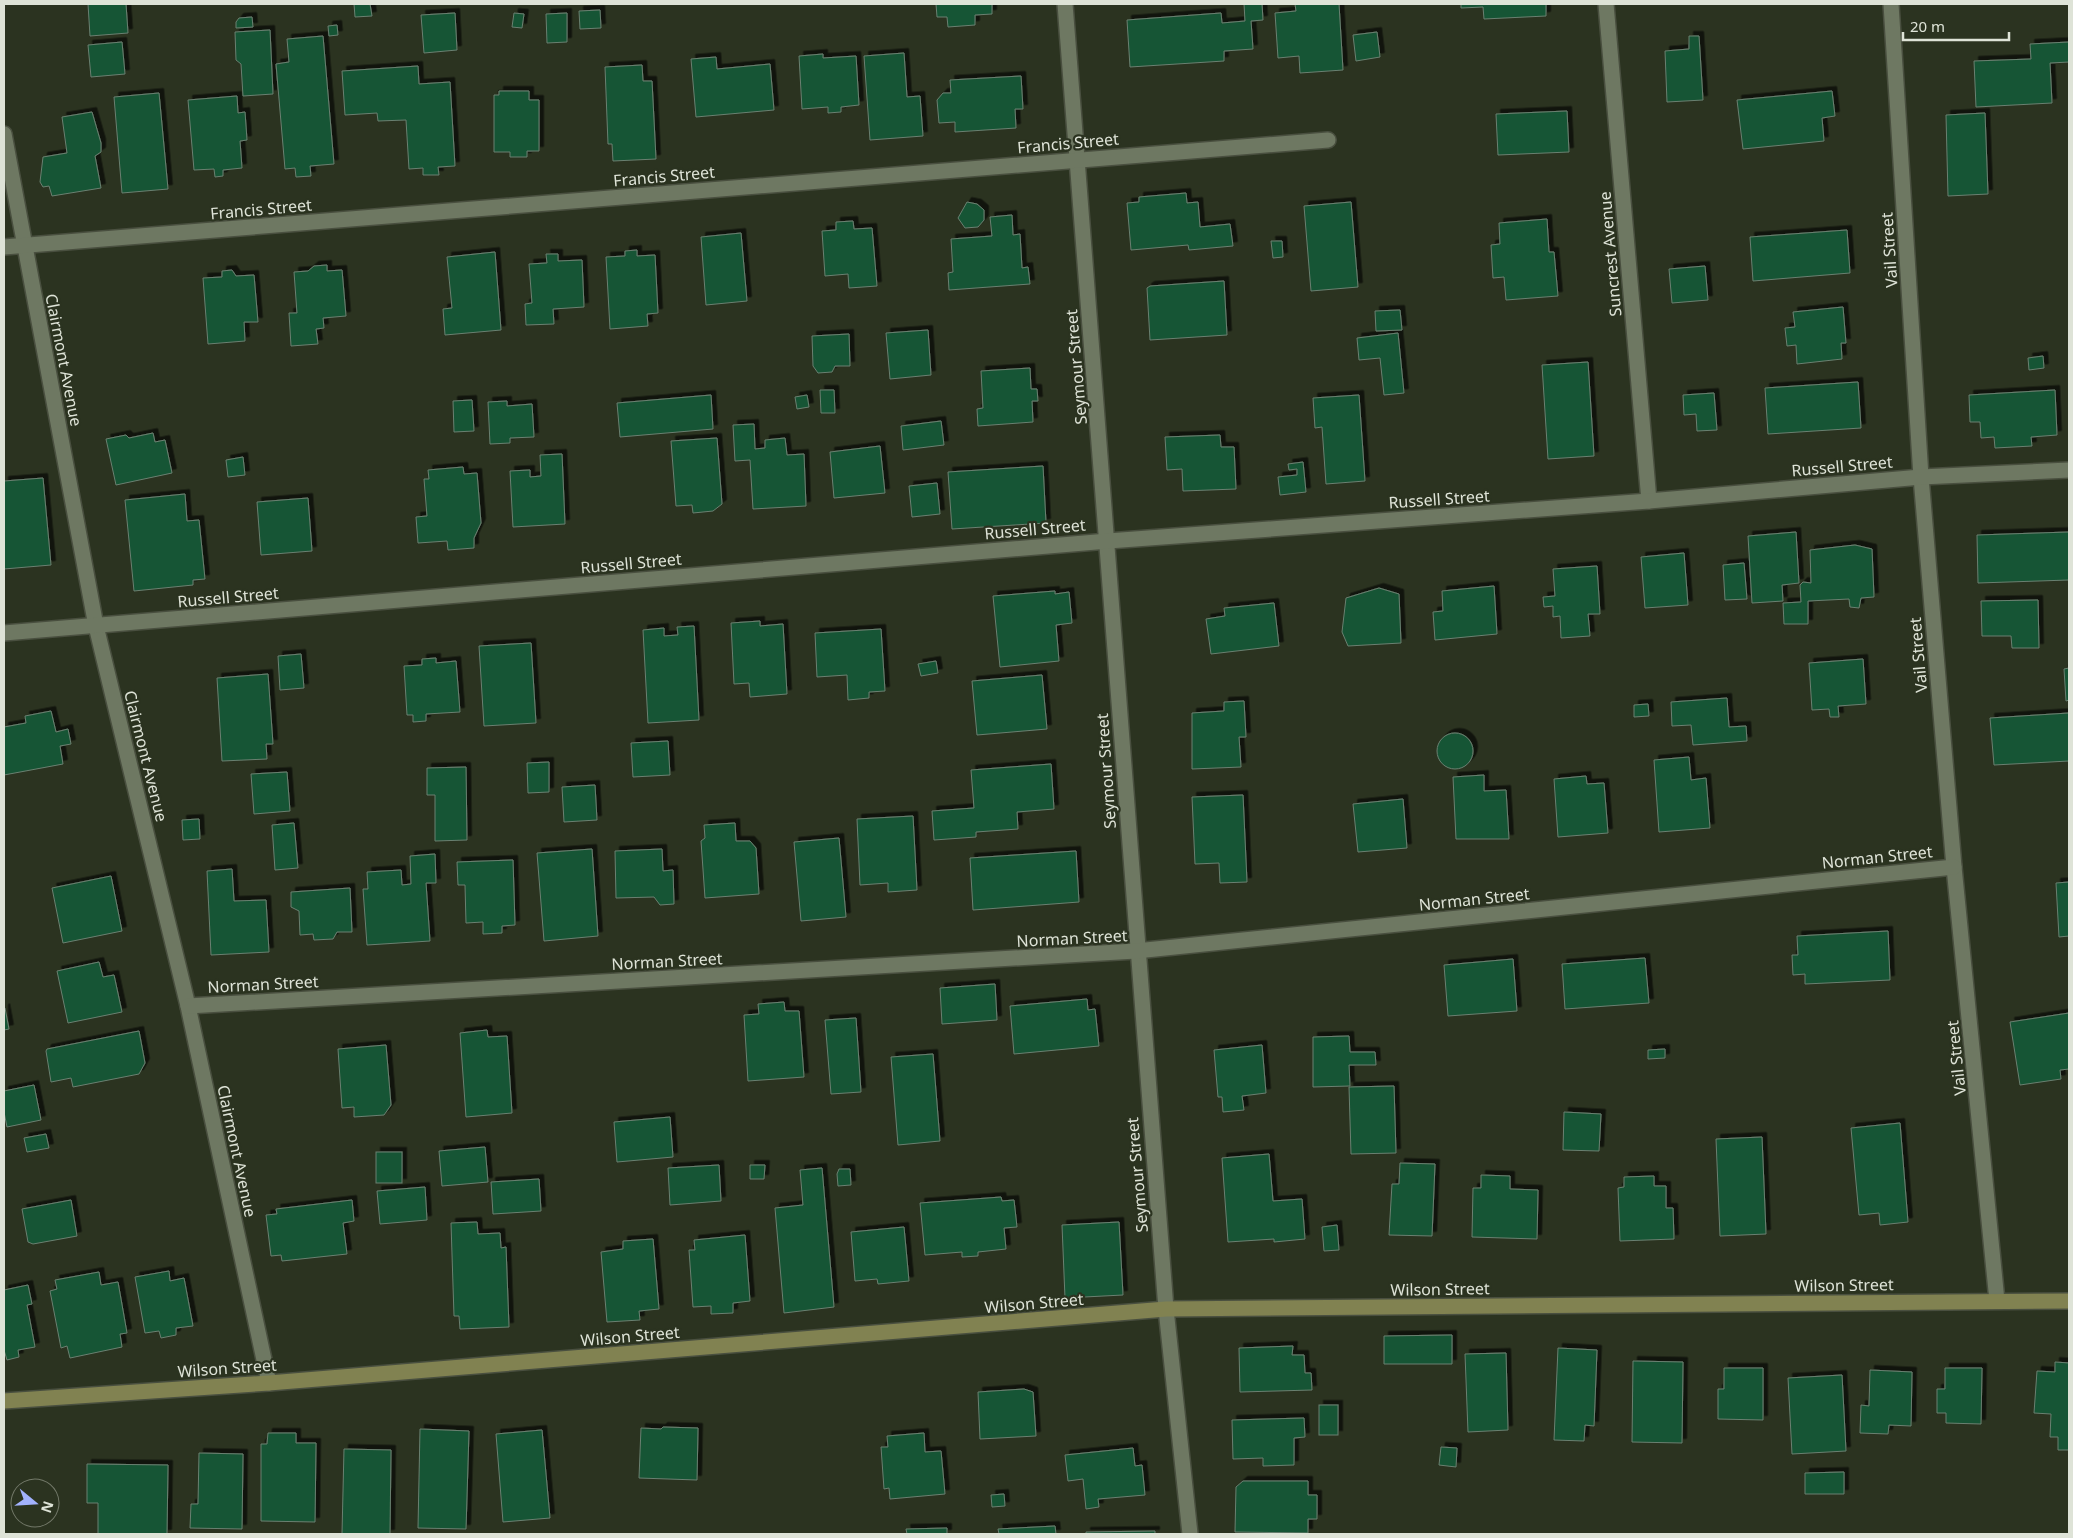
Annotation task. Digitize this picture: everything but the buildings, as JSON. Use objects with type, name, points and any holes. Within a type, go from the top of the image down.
[{"type":"street","name":"Seymour Street","points":[[1065,4],[1108,540],[1136,951],[1166,1309],[1190,1534]]},
{"type":"street","name":"Suncrest Avenue","points":[[1606,4],[1649,501]]},
{"type":"street","name":"Vail Street","points":[[1891,4],[1921,477],[1954,867],[1997,1301]]},
{"type":"street","name":"Clairmont Avenue","points":[[4,134],[96,626],[188,1006],[269,1383]]},
{"type":"street","name":"Francis Street","points":[[4,247],[1328,140]]},
{"type":"street","name":"Russell Street","points":[[4,633],[1108,540],[1649,501],[1921,477],[2069,470]]},
{"type":"street","name":"Norman Street","points":[[188,1006],[1136,951],[1954,867]]},
{"type":"street","name":"Wilson Street","points":[[4,1401],[269,1383],[1166,1309],[2069,1301]]}]
